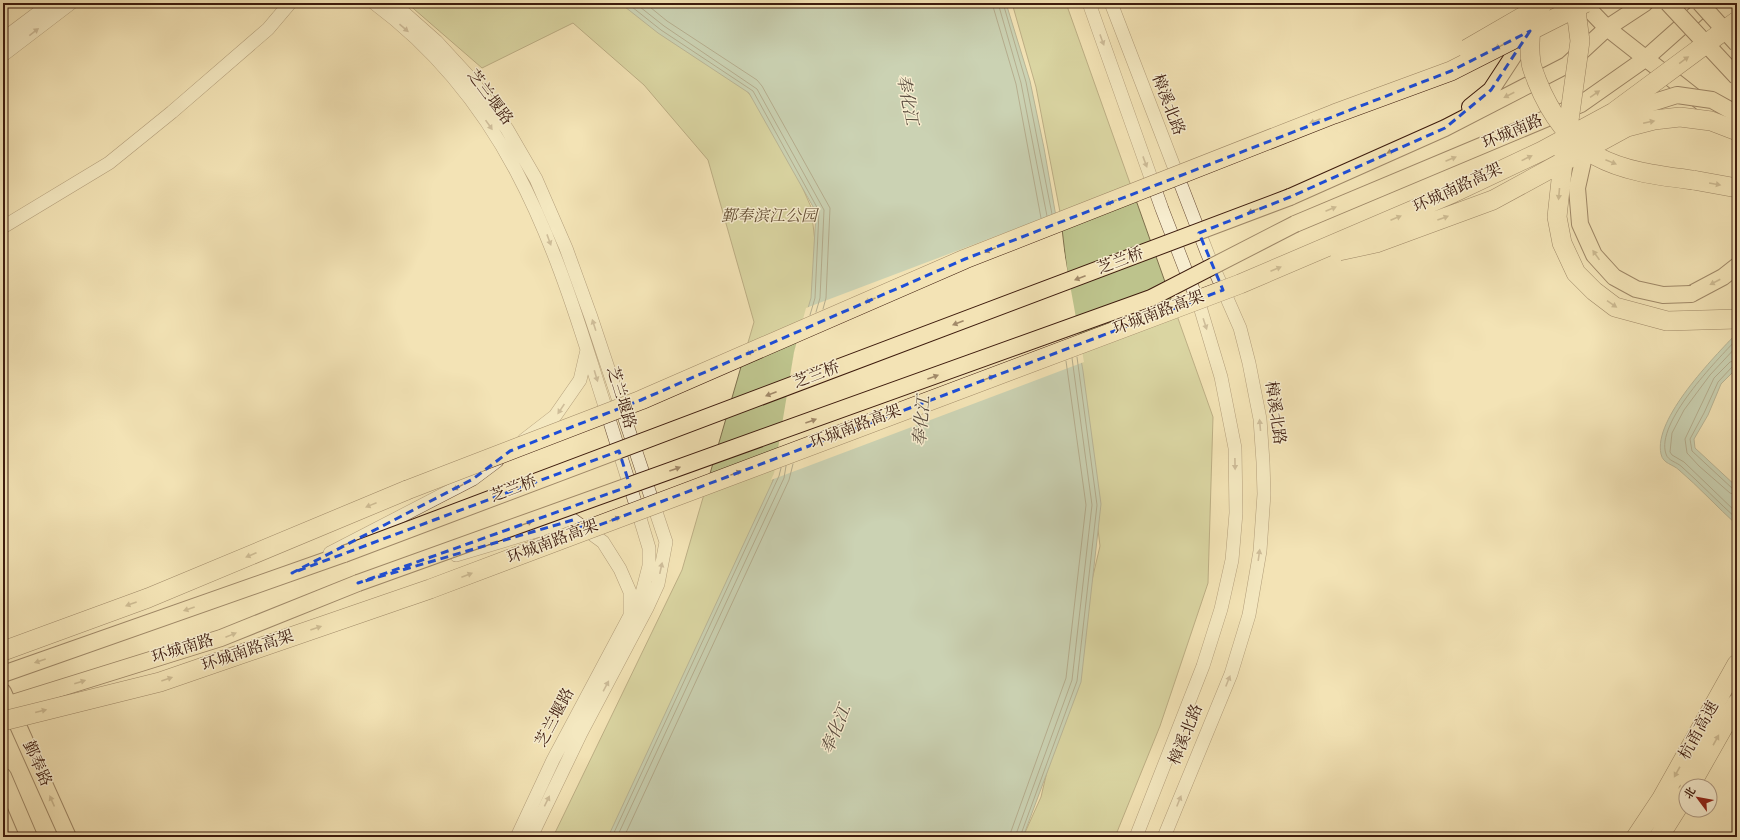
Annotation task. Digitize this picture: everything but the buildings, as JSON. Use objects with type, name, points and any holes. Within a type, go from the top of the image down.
[{"type":"highway","points":[[1536,3],[1530,40],[1531,65],[1542,94],[1557,121],[1577,142],[1597,156],[1632,170],[1737,188]]},
{"type":"highway","points":[[1334,114],[1428,73],[1545,3]]},
{"type":"highway","points":[[1575,3],[1580,41],[1557,217],[1562,243],[1576,273],[1594,291],[1615,307],[1667,321],[1737,319]]},
{"type":"highway","points":[[3,651],[148,598],[372,504],[641,400],[965,260],[1334,114],[1451,71],[1584,3]]},
{"type":"highway","name":"环城南路高架","points":[[4,706],[160,682],[430,589],[1240,284],[1453,193],[1542,151],[1614,112],[1737,20]]},
{"type":"highway","points":[[1298,259],[1376,243],[1493,200],[1627,126],[1654,120],[1680,117],[1711,121],[1737,131]]},
{"type":"highway","name":"杭甬高速","points":[[1636,837],[1662,798],[1737,664]]},
{"type":"highway","name":"杭甬高速","points":[[1695,778],[1737,703]]},
{"type":"highway","points":[[1659,837],[1678,807]]},
{"type":"main road","points":[[1445,128],[1491,90],[1537,21],[1540,3]]},
{"type":"main road","points":[[1584,3],[1607,28],[1710,109],[1737,138]]},
{"type":"main road","name":"环城南路","points":[[1290,197],[1445,128],[1567,65],[1607,28],[1645,3]]},
{"type":"main road","points":[[1668,3],[1737,77]]},
{"type":"main road","points":[[1700,3],[1737,44]]},
{"type":"main road","name":"环城南路","points":[[4,706],[222,638],[358,583],[1151,298],[1295,224],[1581,104],[1645,59],[1708,3]]},
{"type":"main road","points":[[1719,3],[1737,20]]},
{"type":"main road","points":[[1737,114],[1712,100],[1677,96],[1645,105],[1620,116],[1596,135],[1583,161],[1576,188],[1580,224],[1594,255],[1614,277],[1636,289],[1663,295],[1691,294],[1723,277],[1737,266]]},
{"type":"main road","name":"芝兰桥","points":[[292,573],[1290,197]]},
{"type":"main road","points":[[3,674],[292,573]]},
{"type":"main road","name":"鄞奉路","points":[[4,706],[68,837]]},
{"type":"main road","points":[[3,776],[29,837]]},
{"type":"street","points":[[3,39],[51,3]]},
{"type":"street","points":[[3,55],[71,3]]},
{"type":"street","points":[[3,227],[109,163],[172,112],[268,29],[290,3]]},
{"type":"street","name":"芝兰堰路","points":[[374,3],[440,62],[471,100],[501,142],[524,184],[545,229],[587,348],[649,548],[647,579],[630,618],[567,735],[517,837]]},
{"type":"street","name":"芝兰堰路","points":[[393,3],[436,42],[471,79],[507,128],[536,179],[566,248],[592,317],[666,542],[658,584],[647,608],[581,733],[531,837]]},
{"type":"street","name":"樟溪北路","points":[[1088,3],[1162,209],[1201,310],[1221,377],[1235,448],[1236,513],[1232,560],[1221,609],[1203,666],[1136,837]]},
{"type":"street","name":"樟溪北路","points":[[1111,3],[1208,255],[1240,328],[1259,413],[1263,462],[1264,494],[1260,551],[1249,615],[1231,674],[1164,837]]},
{"type":"street","points":[[292,573],[473,479],[543,426],[555,416],[580,380],[587,348]]},
{"type":"street","points":[[358,583],[573,520],[603,542],[620,570],[630,592],[630,618]]},
{"type":"highlighted area","points":[[1530,31],[1491,90],[1445,128],[1290,197],[1199,233],[1223,290],[586,530],[573,520],[358,583],[630,486],[619,451],[292,573],[473,479],[510,451],[641,400],[965,259],[1451,71]]},
{"type":"green space","name":"鄞奉滨江公园","points":[[407,3],[645,3],[728,67],[776,128],[811,207],[820,285],[763,521],[613,837],[553,837],[682,570],[754,322],[708,160],[644,85],[573,23],[482,68]]},
{"type":"green space","points":[[1012,3],[1066,3],[1213,417],[1208,583],[1160,726],[1115,837],[1023,837],[1041,797],[1100,546],[1060,212],[1036,87]]},
{"type":"water","name":"奉化江","points":[[620,3],[1006,3],[1030,81],[1044,148],[1083,371],[1101,504],[1081,682],[1023,837],[608,837],[776,474],[795,352],[811,298],[816,212],[749,93],[658,33]]},
{"type":"water","points":[[1737,333],[1737,368],[1721,384],[1708,415],[1694,439],[1695,448],[1737,487],[1737,525],[1677,468],[1668,464],[1664,460],[1661,454],[1661,440],[1666,424],[1687,389]]},
{"type":"pier","points":[[1057,213],[1084,362],[771,480],[774,473],[794,352],[806,308]]}]
